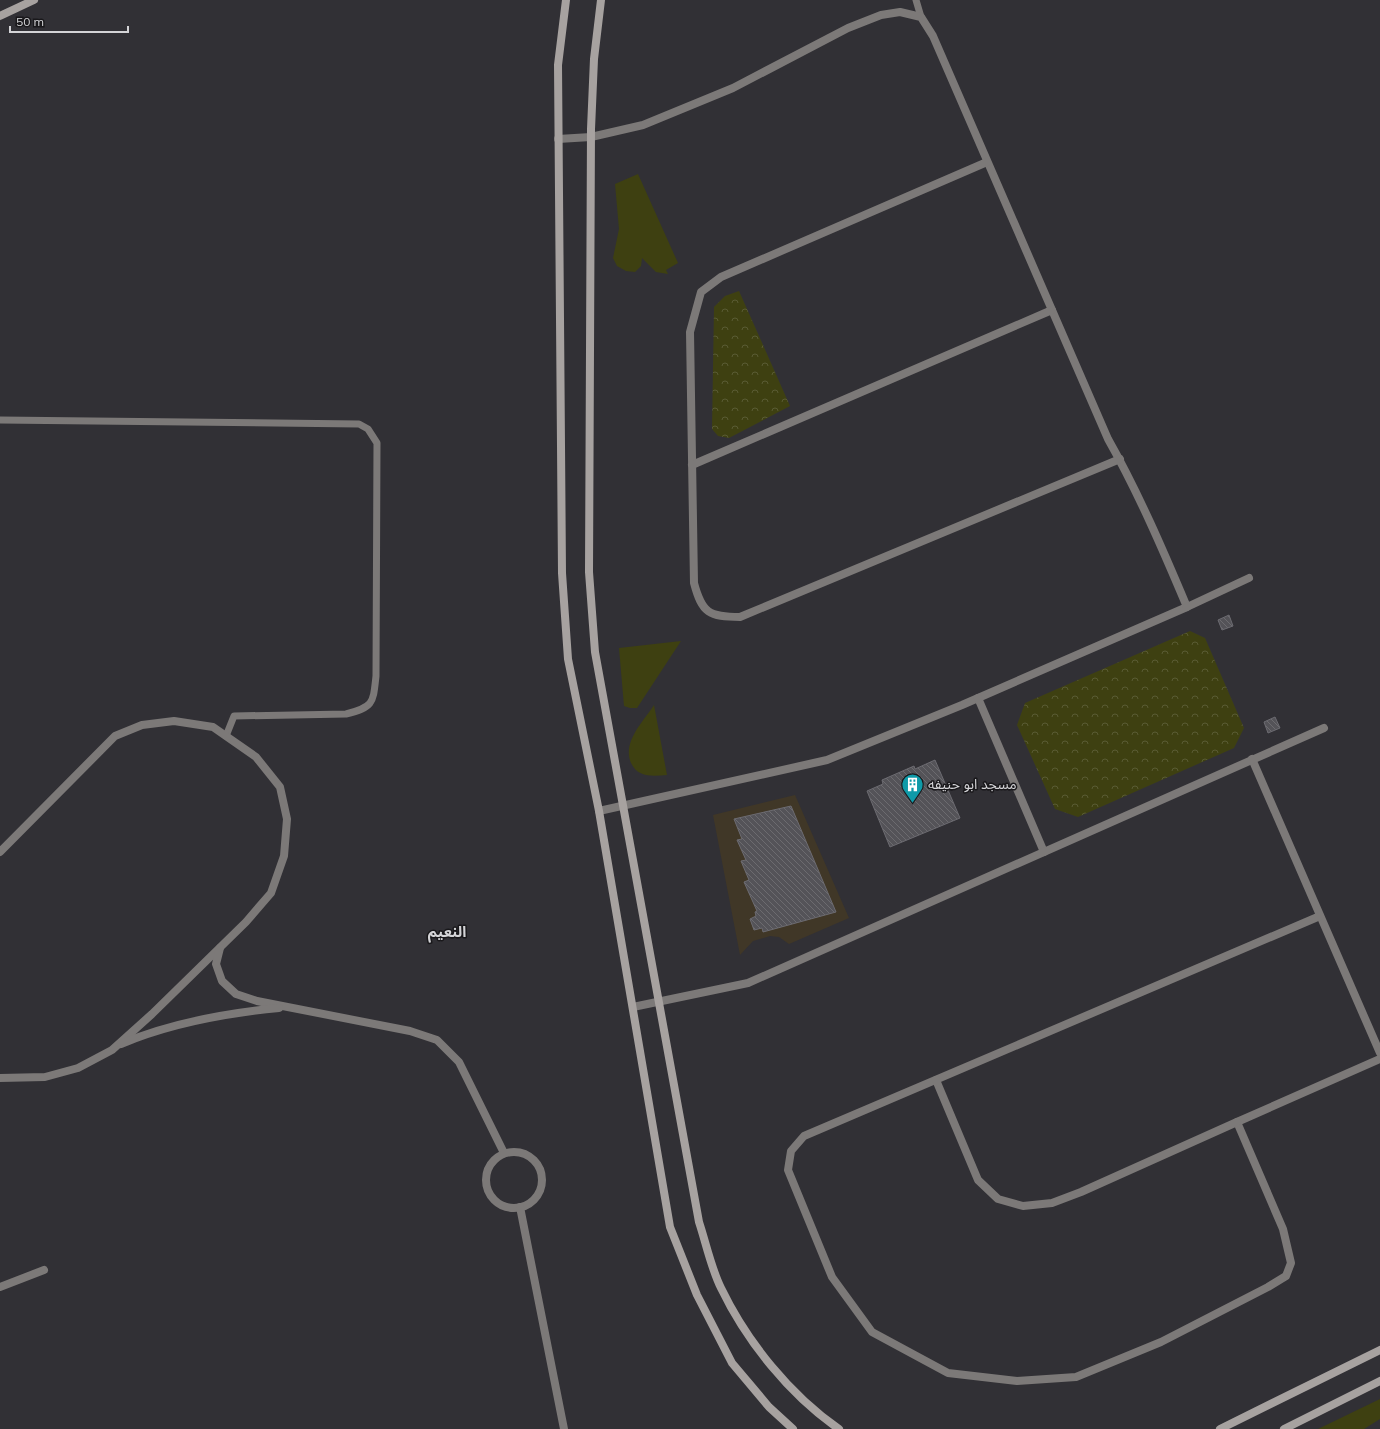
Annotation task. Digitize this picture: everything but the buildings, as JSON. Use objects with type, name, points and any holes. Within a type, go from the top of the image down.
[{"type":"main road","points":[[0,16],[34,0]]},
{"type":"main road","points":[[566,0],[558,65],[558,139],[562,573],[568,658],[599,811],[670,1227],[697,1295],[732,1363],[769,1407],[793,1429]]},
{"type":"main road","points":[[601,0],[594,59],[591,137],[589,572],[595,652],[699,1222],[721,1288],[759,1351],[794,1390],[824,1418],[840,1429]]},
{"type":"main road","points":[[1220,1429],[1380,1350]]},
{"type":"main road","points":[[1284,1429],[1380,1381]]},
{"type":"street","points":[[558,139],[591,137],[643,125],[733,88],[848,28],[881,16],[900,12],[921,17],[934,36],[987,162],[1108,438],[1120,459],[1163,551],[1187,607]]},
{"type":"street","points":[[987,162],[721,277],[701,292],[690,332],[694,583],[699,602],[710,612],[725,617],[740,617],[1120,459]]},
{"type":"street","points":[[692,465],[1052,310]]},
{"type":"street","points":[[599,811],[827,760],[978,698],[1187,607],[1249,578]]},
{"type":"street","points":[[978,698],[1044,852]]},
{"type":"street","points":[[0,852],[115,736],[142,725],[174,721],[213,727],[256,757],[280,787],[288,819],[284,856],[271,893],[220,947],[152,1014],[116,1046]]},
{"type":"street","points":[[633,1008],[659,1001],[748,983],[1324,728]]},
{"type":"street","points":[[1252,759],[1380,1053]]},
{"type":"street","points":[[1237,1122],[1283,1229],[1292,1263],[1286,1276],[1268,1287],[1161,1342],[1076,1377],[1017,1382],[948,1373],[872,1332],[832,1277],[788,1170],[791,1151],[804,1136],[1320,916]]},
{"type":"street","points":[[220,947],[216,964],[222,981],[236,994],[257,1001],[410,1031],[437,1040],[459,1062],[504,1153]]},
{"type":"street","points":[[0,1078],[45,1077],[78,1068],[116,1046],[142,1035],[239,1012],[288,1007]]},
{"type":"street","points":[[936,1080],[978,1180],[998,1198],[1023,1206],[1052,1203],[1081,1192],[1380,1059]]},
{"type":"street","points":[[518,1152],[531,1157],[537,1163],[541,1172],[542,1181],[536,1198],[529,1204],[520,1207],[502,1205],[494,1200],[486,1183],[490,1165],[496,1158],[504,1153],[518,1152]]},
{"type":"street","points":[[520,1207],[564,1429]]},
{"type":"street","points":[[0,1288],[44,1270]]},
{"type":"lane","points":[[916,0],[921,17]]},
{"type":"lane","points":[[0,420],[359,424],[368,429],[377,443],[376,676],[374,698],[364,709],[346,714],[234,716],[226,736]]},
{"type":"shaded area","points":[[795,795],[849,918],[789,944],[779,937],[770,936],[753,941],[740,955],[713,815]]},
{"type":"green space","points":[[638,174],[678,263],[666,270],[668,274],[656,272],[642,258],[641,266],[635,272],[626,271],[617,266],[613,258],[619,229],[615,184]]},
{"type":"green space","points":[[739,291],[790,406],[729,438],[718,436],[712,429],[714,307],[725,296]]},
{"type":"green space","points":[[1190,631],[1205,638],[1244,728],[1234,748],[1078,817],[1055,809],[1017,725],[1025,703]]},
{"type":"green space","points":[[681,641],[637,708],[624,706],[619,648]]},
{"type":"green space","points":[[654,705],[667,775],[651,776],[642,774],[634,768],[629,755],[629,747],[635,732]]},
{"type":"green space","points":[[1380,1399],[1380,1419],[1364,1429],[1318,1429]]},
{"type":"place","name":"مسجد ابو حنيفه","points":[[913,804]]},
{"type":"district","name":"النعيم","points":[[447,931]]}]
